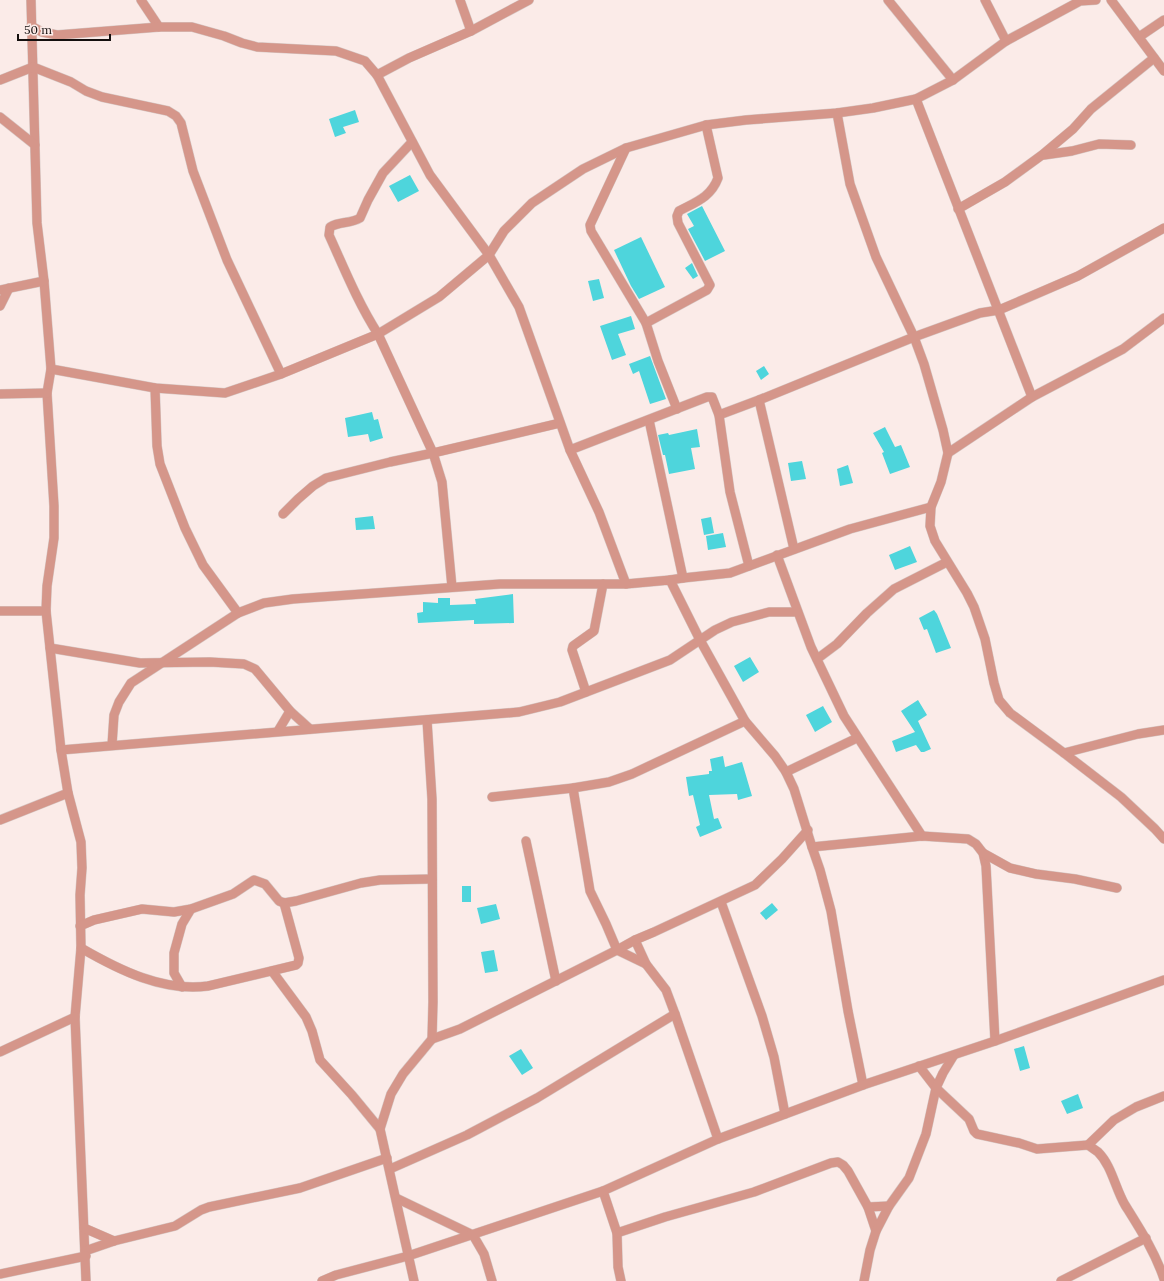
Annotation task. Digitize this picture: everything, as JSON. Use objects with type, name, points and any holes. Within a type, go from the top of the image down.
[{"type":"street","points":[[31,0],[37,223],[44,280],[50,370],[47,393],[53,487],[54,538],[47,586],[46,610],[61,750],[68,794],[81,842],[81,948],[75,1017],[86,1281]]},
{"type":"street","points":[[141,0],[159,27]]},
{"type":"street","points":[[460,0],[471,32]]},
{"type":"street","points":[[378,75],[409,58],[471,32],[529,0]]},
{"type":"street","points":[[888,0],[953,80]]},
{"type":"street","points":[[985,0],[1006,41]]},
{"type":"street","points":[[50,370],[155,388],[224,393],[281,374],[378,334],[439,297],[489,255],[504,231],[532,203],[583,169],[626,148],[706,126],[746,120],[837,113],[916,100],[953,80],[1006,41],[1080,1],[1111,1],[1164,71]]},
{"type":"street","points":[[1139,37],[1164,20]]},
{"type":"street","points":[[31,26],[42,32],[57,35],[159,27],[192,27],[257,47],[336,51],[365,61],[378,75],[430,175],[489,255],[518,307],[570,450],[599,512],[626,584]]},
{"type":"street","points":[[958,209],[1005,182],[1042,155],[1073,129],[1091,109],[1154,58]]},
{"type":"street","points":[[0,80],[33,67],[71,82],[86,91],[102,97],[168,111],[176,116],[181,123],[193,171],[224,253],[281,374]]},
{"type":"street","points":[[916,100],[1032,397]]},
{"type":"street","points":[[837,113],[850,184],[876,257],[914,337],[924,364],[948,452],[941,482],[931,507],[930,526],[935,541],[974,607],[985,639],[999,700],[1010,713],[1121,797],[1164,839]]},
{"type":"street","points":[[0,117],[35,145]]},
{"type":"street","points":[[646,323],[707,290],[710,285],[678,223],[677,216],[679,211],[708,195],[716,185],[718,178],[706,126]]},
{"type":"street","points":[[412,142],[383,173],[360,218],[349,222],[336,223],[330,227],[329,234],[351,285],[370,323],[378,334],[433,453],[442,482],[452,587]]},
{"type":"street","points":[[1042,155],[1072,151],[1099,144],[1131,145]]},
{"type":"street","points":[[626,148],[590,225],[592,231],[646,323],[658,361],[677,409]]},
{"type":"street","points":[[718,415],[759,400],[914,337],[980,313],[999,310],[1078,276],[1164,228]]},
{"type":"street","points":[[0,306],[4,289],[44,280]]},
{"type":"street","points":[[948,452],[1032,397],[1123,349],[1164,318]]},
{"type":"street","points":[[155,388],[157,446],[160,464],[185,528],[203,565],[238,613]]},
{"type":"street","points":[[0,394],[47,393]]},
{"type":"street","points":[[570,450],[710,396],[713,398],[718,415],[730,492],[749,566]]},
{"type":"street","points":[[759,400],[794,549]]},
{"type":"street","points":[[649,420],[683,578]]},
{"type":"street","points":[[283,514],[298,498],[326,478],[560,422]]},
{"type":"street","points":[[112,745],[114,715],[119,702],[131,683],[238,613],[264,603],[293,599],[500,584],[626,584],[730,573],[850,529],[931,507]]},
{"type":"street","points":[[777,555],[797,612],[844,716],[922,836]]},
{"type":"street","points":[[817,659],[837,644],[867,613],[894,589],[947,562]]},
{"type":"street","points":[[670,580],[700,640],[745,721],[786,772],[794,789],[808,830],[831,911],[848,1011],[863,1084]]},
{"type":"street","points":[[586,692],[572,650],[573,646],[594,630],[602,584]]},
{"type":"street","points":[[0,611],[46,610]]},
{"type":"street","points":[[61,750],[519,712],[560,702],[670,660],[715,630],[732,622],[770,612],[797,612]]},
{"type":"street","points":[[50,648],[140,663],[163,662],[244,664],[255,669],[290,711],[310,729]]},
{"type":"street","points":[[278,731],[290,711]]},
{"type":"street","points":[[427,720],[432,799],[432,1039]]},
{"type":"street","points":[[492,796],[573,788],[609,782],[632,774],[745,721]]},
{"type":"street","points":[[1064,753],[1138,734],[1164,730]]},
{"type":"street","points":[[786,772],[857,738]]},
{"type":"street","points":[[573,788],[590,891],[617,950],[646,964]]},
{"type":"street","points":[[0,820],[68,794]]},
{"type":"street","points":[[380,1129],[391,1094],[403,1074],[432,1039],[460,1029],[635,940],[721,902],[755,885],[782,859],[808,830]]},
{"type":"street","points":[[812,847],[922,836],[968,839],[976,844],[983,853],[1010,868],[1117,888]]},
{"type":"street","points":[[526,841],[556,981]]},
{"type":"street","points":[[983,853],[986,866],[995,1041]]},
{"type":"street","points":[[80,926],[94,920],[142,909],[174,912],[191,909],[233,894],[254,880],[265,884],[279,901],[284,902],[296,901],[361,883],[380,880],[432,879]]},
{"type":"street","points":[[81,948],[118,969],[147,979],[182,987],[195,988],[208,986],[296,965],[299,958],[284,902]]},
{"type":"street","points":[[721,902],[762,1016],[774,1057],[785,1114]]},
{"type":"street","points":[[182,987],[174,973],[174,953],[182,924],[191,909]]},
{"type":"street","points":[[635,940],[646,964],[666,990],[718,1139]]},
{"type":"street","points":[[272,971],[306,1017],[312,1031],[320,1060],[380,1129],[414,1281]]},
{"type":"street","points":[[322,1281],[336,1275],[408,1256],[603,1191],[718,1139],[863,1084],[995,1041],[1164,980]]},
{"type":"street","points":[[390,1169],[467,1135],[537,1098],[675,1014]]},
{"type":"street","points":[[0,1052],[75,1017]]},
{"type":"street","points":[[864,1281],[870,1250],[876,1231],[889,1206],[909,1178],[930,1121],[936,1088],[954,1055]]},
{"type":"street","points":[[919,1066],[936,1088],[969,1118],[974,1131],[978,1134],[1037,1149],[1088,1145],[1114,1120],[1136,1107],[1164,1096]]},
{"type":"street","points":[[1088,1145],[1098,1153],[1108,1168],[1124,1204],[1146,1238],[1159,1263],[1164,1279]]},
{"type":"street","points":[[0,1274],[85,1254],[114,1241],[175,1226],[201,1210],[209,1207],[300,1188],[387,1158]]},
{"type":"street","points":[[617,1233],[665,1217],[754,1192],[831,1163],[838,1162],[843,1164],[848,1171],[868,1207],[876,1231]]},
{"type":"street","points":[[603,1191],[617,1233],[618,1267],[621,1281]]},
{"type":"street","points":[[396,1198],[473,1235],[484,1254],[492,1281]]},
{"type":"street","points":[[868,1207],[889,1206]]},
{"type":"street","points":[[84,1228],[114,1241]]},
{"type":"street","points":[[1061,1281],[1146,1238]]},
{"type":"building","points":[[355,110],[359,122],[343,127],[346,133],[335,137],[329,119]]},
{"type":"building","points":[[410,175],[419,191],[398,202],[389,186]]},
{"type":"building","points":[[702,206],[725,251],[705,261],[688,229],[694,226],[687,214]]},
{"type":"building","points":[[641,237],[665,287],[639,299],[631,286],[614,250]]},
{"type":"building","points":[[692,263],[698,276],[693,279],[685,268]]},
{"type":"building","points":[[599,279],[604,298],[593,301],[588,281]]},
{"type":"building","points":[[631,316],[635,329],[618,334],[626,355],[612,360],[600,326]]},
{"type":"building","points":[[650,356],[666,399],[650,404],[639,371],[633,374],[629,364]]},
{"type":"building","points":[[764,366],[769,374],[761,380],[756,371]]},
{"type":"building","points":[[372,412],[374,420],[378,419],[383,438],[370,442],[368,434],[348,437],[345,418]]},
{"type":"building","points":[[885,427],[895,447],[901,445],[910,467],[890,474],[882,453],[884,452],[873,433]]},
{"type":"building","points":[[697,429],[700,447],[691,448],[695,469],[669,474],[665,455],[663,455],[658,435],[668,433],[669,435]]},
{"type":"building","points":[[802,461],[806,479],[791,481],[788,463]]},
{"type":"building","points":[[848,465],[853,483],[840,486],[837,469]]},
{"type":"building","points":[[373,516],[375,529],[356,530],[355,518]]},
{"type":"building","points":[[711,517],[714,533],[704,535],[701,519]]},
{"type":"building","points":[[723,533],[726,547],[708,550],[706,536]]},
{"type":"building","points":[[910,546],[917,562],[895,570],[889,555]]},
{"type":"building","points":[[513,594],[514,623],[474,624],[474,620],[418,623],[417,613],[423,612],[423,602],[438,603],[438,598],[450,598],[450,605],[476,604],[475,599]]},
{"type":"building","points":[[934,610],[951,648],[936,653],[927,629],[924,630],[919,618]]},
{"type":"building","points":[[750,657],[759,672],[743,682],[734,666]]},
{"type":"building","points":[[918,700],[927,715],[918,721],[931,749],[921,752],[916,745],[896,752],[892,741],[915,732],[901,711]]},
{"type":"building","points":[[823,706],[832,722],[815,732],[806,715]]},
{"type":"building","points":[[723,756],[725,767],[742,762],[752,796],[738,800],[737,794],[709,795],[714,819],[718,818],[722,828],[700,837],[696,827],[700,825],[693,795],[689,796],[686,777],[709,774],[709,771],[712,771],[710,759]]},
{"type":"building","points":[[462,886],[471,886],[471,902],[462,902]]},
{"type":"building","points":[[772,903],[778,910],[766,920],[760,913]]},
{"type":"building","points":[[496,904],[500,919],[481,924],[477,908]]},
{"type":"building","points":[[494,950],[498,971],[485,973],[481,952]]},
{"type":"building","points":[[1024,1046],[1030,1068],[1020,1071],[1014,1049]]},
{"type":"building","points":[[521,1049],[533,1068],[522,1075],[509,1056]]},
{"type":"building","points":[[1078,1094],[1083,1108],[1067,1114],[1061,1101]]}]
